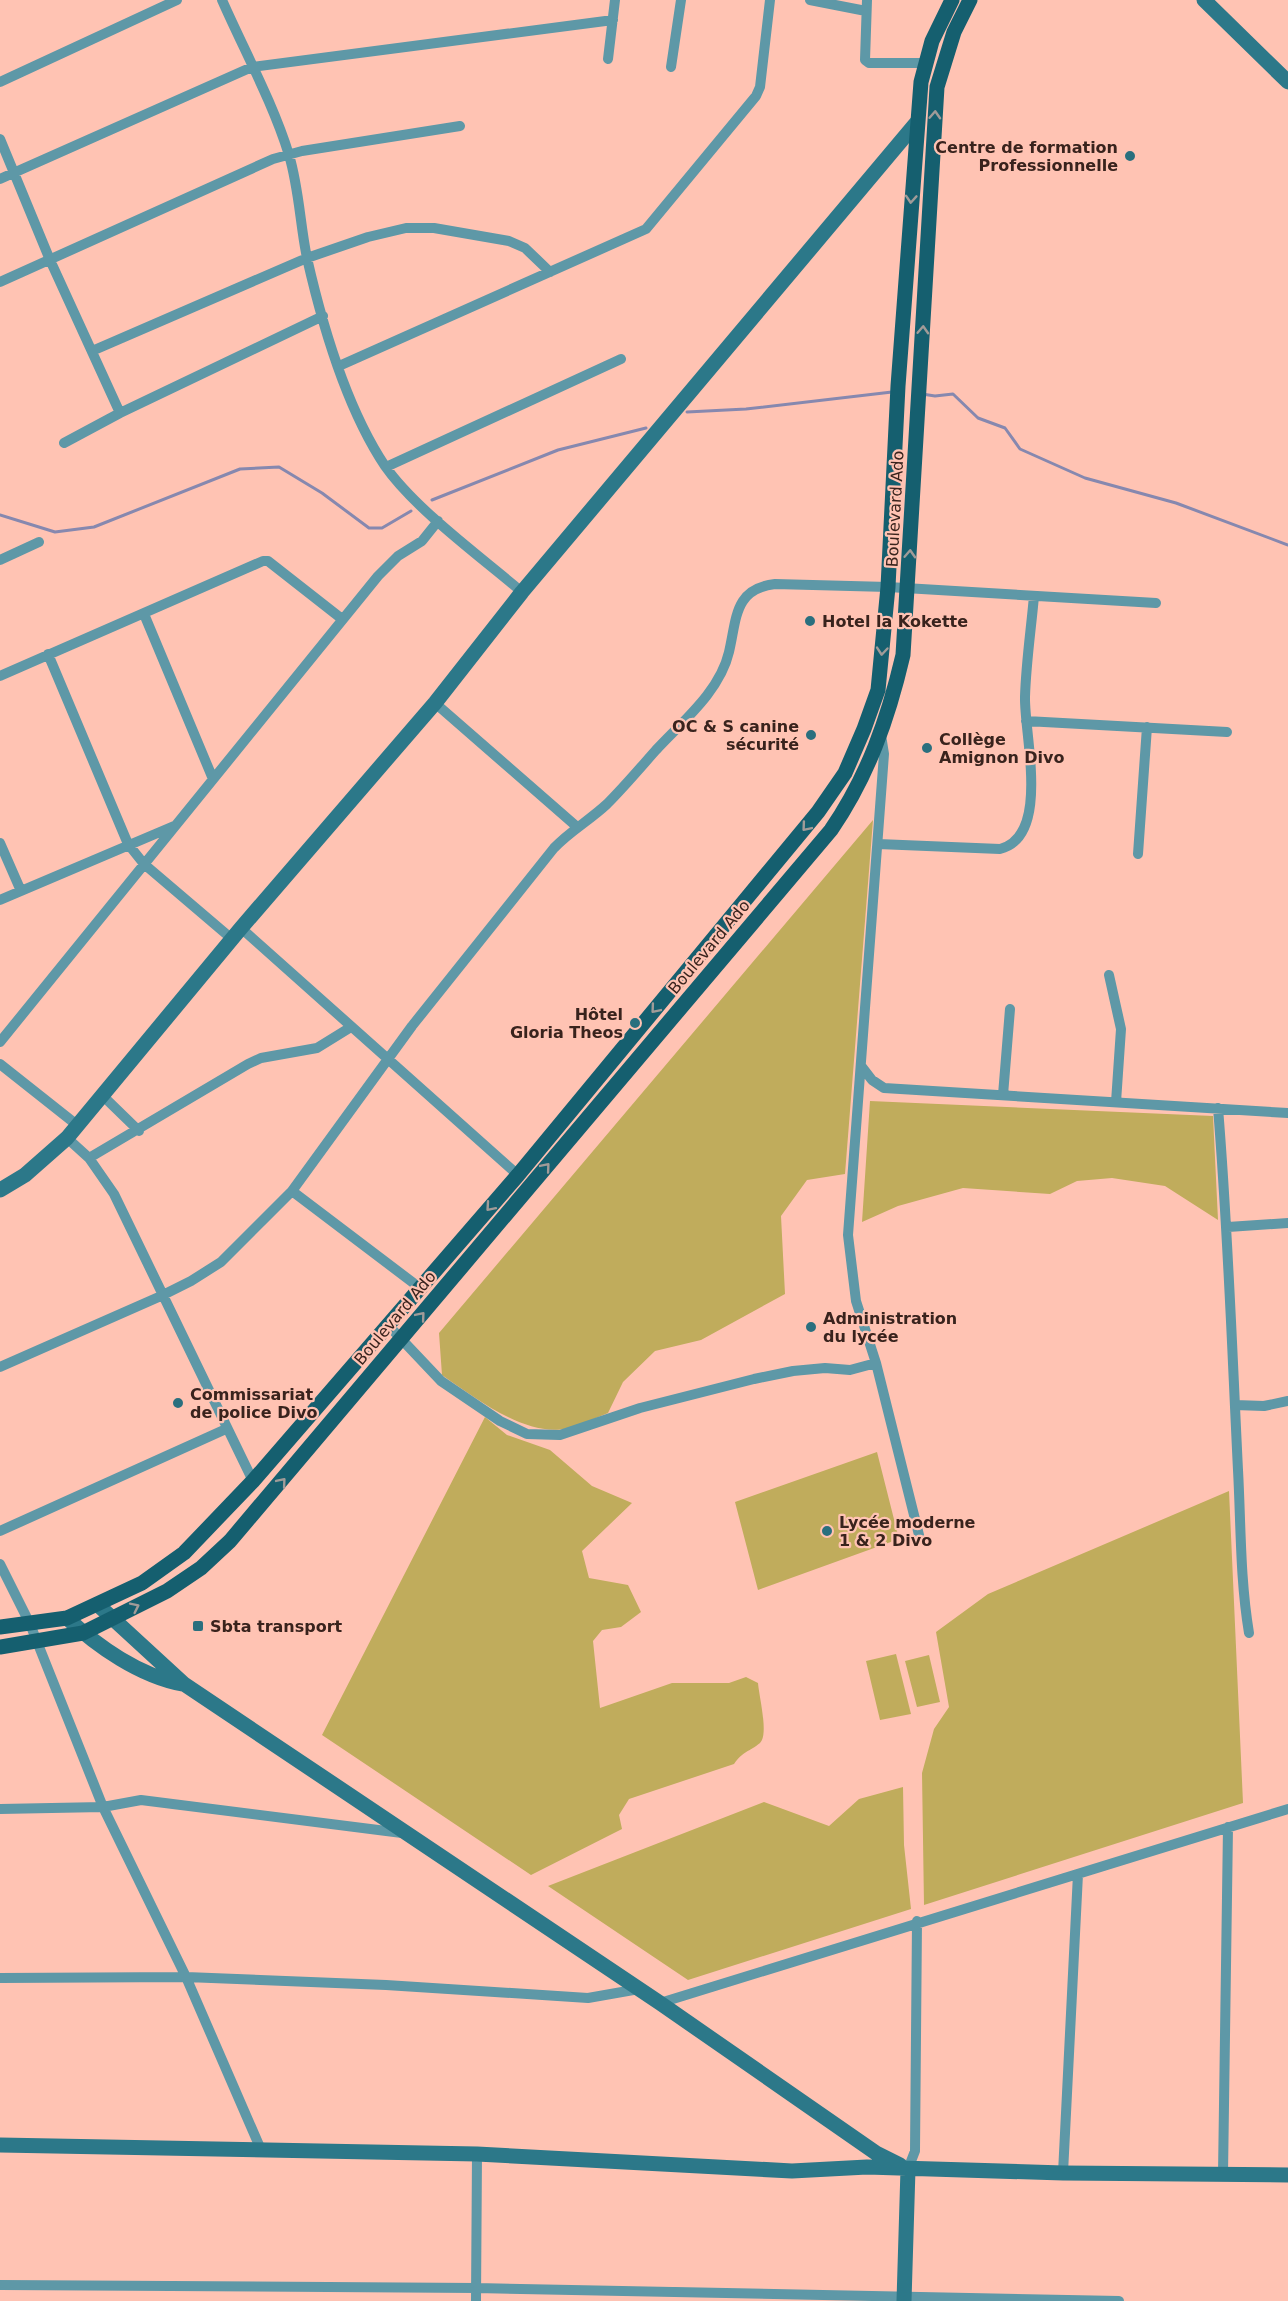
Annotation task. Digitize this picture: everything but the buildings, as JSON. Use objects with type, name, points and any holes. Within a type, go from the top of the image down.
[{"type":"main road","name":"Boulevard Ado","points":[[0,1627],[67,1617],[98,1605],[142,1583],[175,1561],[253,1481],[518,1175],[818,812],[845,773],[878,690],[888,587],[898,386],[917,122],[925,63],[952,0]]},
{"type":"main road","name":"Boulevard Ado","points":[[0,1647],[37,1643],[83,1633],[167,1591],[201,1568],[223,1548],[831,830],[854,794],[890,712],[903,656],[937,87],[954,32],[970,0]]},
{"type":"street","points":[[0,82],[177,0]]},
{"type":"street","points":[[222,0],[289,154],[307,258],[339,366],[357,414],[386,467],[438,521],[522,592]]},
{"type":"street","points":[[608,59],[615,0]]},
{"type":"street","points":[[671,68],[681,0]]},
{"type":"street","points":[[339,366],[646,229],[749,108],[760,87],[770,0]]},
{"type":"street","points":[[810,0],[867,6],[865,60],[869,63],[925,63]]},
{"type":"street","points":[[1204,0],[1287,81]]},
{"type":"street","points":[[0,179],[252,67],[613,20]]},
{"type":"street","points":[[0,1190],[25,1175],[67,1138],[237,934],[435,703],[522,592],[917,122]]},
{"type":"street","points":[[0,282],[289,154],[460,126]]},
{"type":"street","points":[[0,139],[50,260],[120,413]]},
{"type":"street","points":[[92,351],[307,258],[386,232],[406,228],[434,228],[518,244],[550,272]]},
{"type":"street","points":[[64,443],[120,413],[323,316]]},
{"type":"street","points":[[386,467],[621,359]]},
{"type":"street","points":[[0,1042],[342,619],[390,562],[422,541],[438,521]]},
{"type":"street","points":[[0,560],[39,542]]},
{"type":"street","points":[[0,676],[255,563],[268,561],[342,619]]},
{"type":"street","points":[[0,1367],[191,1281],[221,1262],[292,1191],[387,1061],[554,848],[576,826],[608,803],[711,689],[728,659],[741,604],[748,592],[759,586],[775,584],[888,587],[1155,603]]},
{"type":"street","points":[[878,844],[1000,849],[1009,846],[1023,831],[1029,815],[1031,773],[1025,698],[1034,596]]},
{"type":"street","points":[[144,614],[213,779]]},
{"type":"street","points":[[48,654],[128,844],[144,864],[237,934],[351,1027],[518,1175]]},
{"type":"street","points":[[435,703],[576,826]]},
{"type":"street","points":[[1026,721],[1227,732]]},
{"type":"street","points":[[1138,854],[1147,727]]},
{"type":"street","points":[[880,735],[884,754],[848,1235],[856,1301],[876,1364],[920,1539]]},
{"type":"street","points":[[0,900],[175,826]]},
{"type":"street","points":[[0,843],[21,891]]},
{"type":"street","points":[[1109,975],[1121,1029],[1116,1102]]},
{"type":"street","points":[[1003,1095],[1010,1009]]},
{"type":"street","points":[[89,1158],[139,1131],[249,1064],[278,1054],[316,1048],[351,1027]]},
{"type":"street","points":[[0,1064],[76,1125]]},
{"type":"street","points":[[862,1067],[872,1080],[884,1088],[1288,1113]]},
{"type":"street","points":[[102,1095],[139,1131]]},
{"type":"street","points":[[1218,1108],[1228,1227],[1242,1588],[1249,1633]]},
{"type":"street","points":[[67,1138],[89,1158],[114,1194],[161,1296],[253,1481]]},
{"type":"street","points":[[292,1191],[420,1288]]},
{"type":"street","points":[[1228,1227],[1288,1223]]},
{"type":"street","points":[[388,1325],[441,1381],[500,1421],[526,1434],[560,1435],[640,1408],[793,1371],[850,1370],[876,1364]]},
{"type":"street","points":[[1235,1405],[1288,1404]]},
{"type":"street","points":[[0,1531],[226,1429]]},
{"type":"street","points":[[0,1564],[30,1624],[104,1807],[186,1977],[262,2152]]},
{"type":"street","points":[[98,1605],[184,1684],[409,1834],[494,1894],[660,2003],[876,2153],[908,2169]]},
{"type":"street","points":[[67,1617],[83,1633],[150,1674],[165,1681],[184,1684]]},
{"type":"street","points":[[0,1809],[104,1807],[128,1802],[155,1801],[409,1834]]},
{"type":"street","points":[[660,2003],[1288,1809]]},
{"type":"street","points":[[1223,2174],[1228,1827]]},
{"type":"street","points":[[1063,2173],[1078,1874]]},
{"type":"street","points":[[904,2299],[908,2169],[915,2151],[917,1922]]},
{"type":"street","points":[[0,1978],[186,1977],[386,1985],[588,1998],[639,1989]]},
{"type":"street","points":[[0,2145],[262,2152],[477,2154],[792,2171],[867,2166],[1063,2173],[1288,2175]]},
{"type":"street","points":[[476,2301],[477,2154]]},
{"type":"street","points":[[0,2285],[476,2288],[904,2299],[1119,2301]]},
{"type":"shaded area","points":[[873,820],[845,1174],[807,1180],[781,1216],[785,1294],[701,1340],[655,1351],[623,1382],[608,1413],[569,1428],[553,1430],[519,1422],[485,1404],[442,1375],[439,1333]]},
{"type":"shaded area","points":[[870,1101],[1213,1116],[1218,1220],[1165,1186],[1112,1178],[1077,1181],[1050,1194],[963,1188],[898,1206],[862,1222]]},
{"type":"shaded area","points":[[485,1417],[507,1435],[550,1450],[592,1486],[632,1503],[582,1551],[589,1578],[628,1585],[641,1612],[621,1627],[602,1630],[593,1641],[600,1708],[672,1683],[729,1683],[746,1677],[758,1683],[763,1715],[763,1739],[734,1764],[629,1799],[619,1815],[622,1829],[531,1875],[322,1735]]},
{"type":"shaded area","points":[[877,1452],[899,1539],[758,1590],[735,1502]]},
{"type":"shaded area","points":[[1229,1491],[1243,1803],[924,1905],[922,1773],[934,1729],[949,1707],[936,1632],[988,1594]]},
{"type":"shaded area","points":[[896,1654],[911,1714],[880,1720],[866,1661]]},
{"type":"shaded area","points":[[929,1655],[940,1702],[917,1707],[905,1661]]},
{"type":"shaded area","points":[[903,1787],[904,1845],[911,1909],[688,1980],[548,1886],[764,1802],[829,1826],[859,1799]]},
{"type":"waterway","points":[[687,412],[746,409],[892,392]]},
{"type":"waterway","points":[[922,394],[935,396],[953,394],[978,418],[1005,428],[1020,449],[1085,478],[1176,503],[1288,545]]},
{"type":"waterway","points":[[432,500],[558,450],[646,428]]},
{"type":"waterway","points":[[0,515],[55,532],[94,527],[240,469],[279,467],[322,493],[369,528],[382,528],[411,511]]},
{"type":"place","name":"Centre de formation Professionnelle","points":[[1130,156]]},
{"type":"place","name":"Hotel la Kokette","points":[[810,621]]},
{"type":"place","name":"OC & S canine sécurité","points":[[811,735]]},
{"type":"place","name":"Collège Amignon Divo","points":[[927,748]]},
{"type":"place","name":"Hôtel Gloria Theos","points":[[635,1023]]},
{"type":"place","name":"Administration du lycée","points":[[811,1327]]},
{"type":"place","name":"Commissariat de police Divo","points":[[178,1403]]},
{"type":"place","name":"Lycée moderne 1 & 2 Divo","points":[[827,1531]]},
{"type":"place","name":"Sbta transport","points":[[198,1626]]}]
